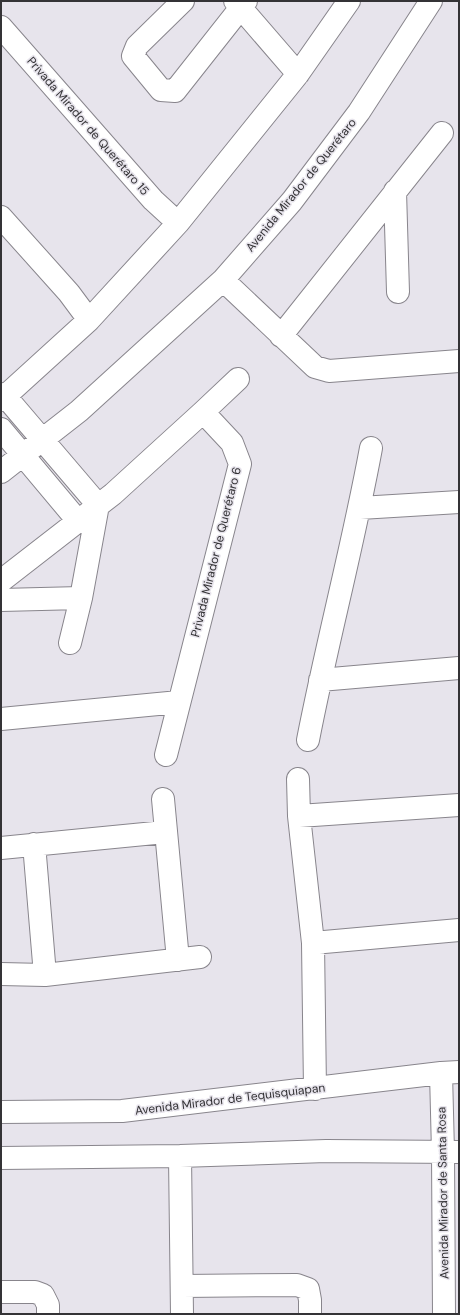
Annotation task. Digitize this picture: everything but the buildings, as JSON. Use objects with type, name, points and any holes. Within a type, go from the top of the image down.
[{"type":"street","points":[[183,1],[137,46],[133,56],[161,90],[176,91],[240,3],[298,74]]},
{"type":"street","points":[[98,505],[43,440],[2,397],[89,320],[178,223],[298,74],[349,1]]},
{"type":"street","name":"Avenida Mirador de Querétaro","points":[[1,472],[78,411],[223,280],[292,201],[360,112],[431,1]]},
{"type":"street","name":"Privada Mirador de Querétaro 15","points":[[1,27],[153,200],[178,223]]},
{"type":"street","points":[[281,336],[442,133]]},
{"type":"street","points":[[395,191],[398,292]]},
{"type":"street","points":[[1,217],[69,293],[89,320]]},
{"type":"street","points":[[223,280],[315,367],[329,371],[459,361]]},
{"type":"street","points":[[1,581],[113,494],[238,379]]},
{"type":"street","name":"Privada Mirador de Querétaro 6","points":[[166,755],[240,464],[232,443],[203,412]]},
{"type":"street","points":[[1,429],[78,521]]},
{"type":"street","points":[[308,740],[372,448]]},
{"type":"street","points":[[360,508],[459,502]]},
{"type":"street","points":[[70,643],[81,598],[98,505]]},
{"type":"street","points":[[1,600],[81,598]]},
{"type":"street","points":[[320,680],[459,668]]},
{"type":"street","points":[[1,719],[179,702]]},
{"type":"street","points":[[298,779],[299,816],[313,943],[315,1089]]},
{"type":"street","points":[[163,799],[178,960]]},
{"type":"street","points":[[299,816],[459,805]]},
{"type":"street","points":[[1,848],[165,832]]},
{"type":"street","points":[[34,844],[45,975]]},
{"type":"street","points":[[313,943],[459,930]]},
{"type":"street","points":[[1,974],[45,975],[200,957]]},
{"type":"street","name":"Avenida Mirador de Tequisquiapan","points":[[1,1112],[122,1111],[450,1072]]},
{"type":"street","name":"Avenida Mirador de Santa Rosa","points":[[444,1314],[452,1285],[450,1072]]},
{"type":"street","points":[[1,1158],[180,1156],[326,1151],[451,1152]]},
{"type":"street","points":[[180,1156],[182,1314]]},
{"type":"street","points":[[182,1286],[297,1284],[308,1289],[310,1314]]},
{"type":"street","points":[[1,1292],[35,1292],[43,1294],[48,1305],[48,1314]]}]
